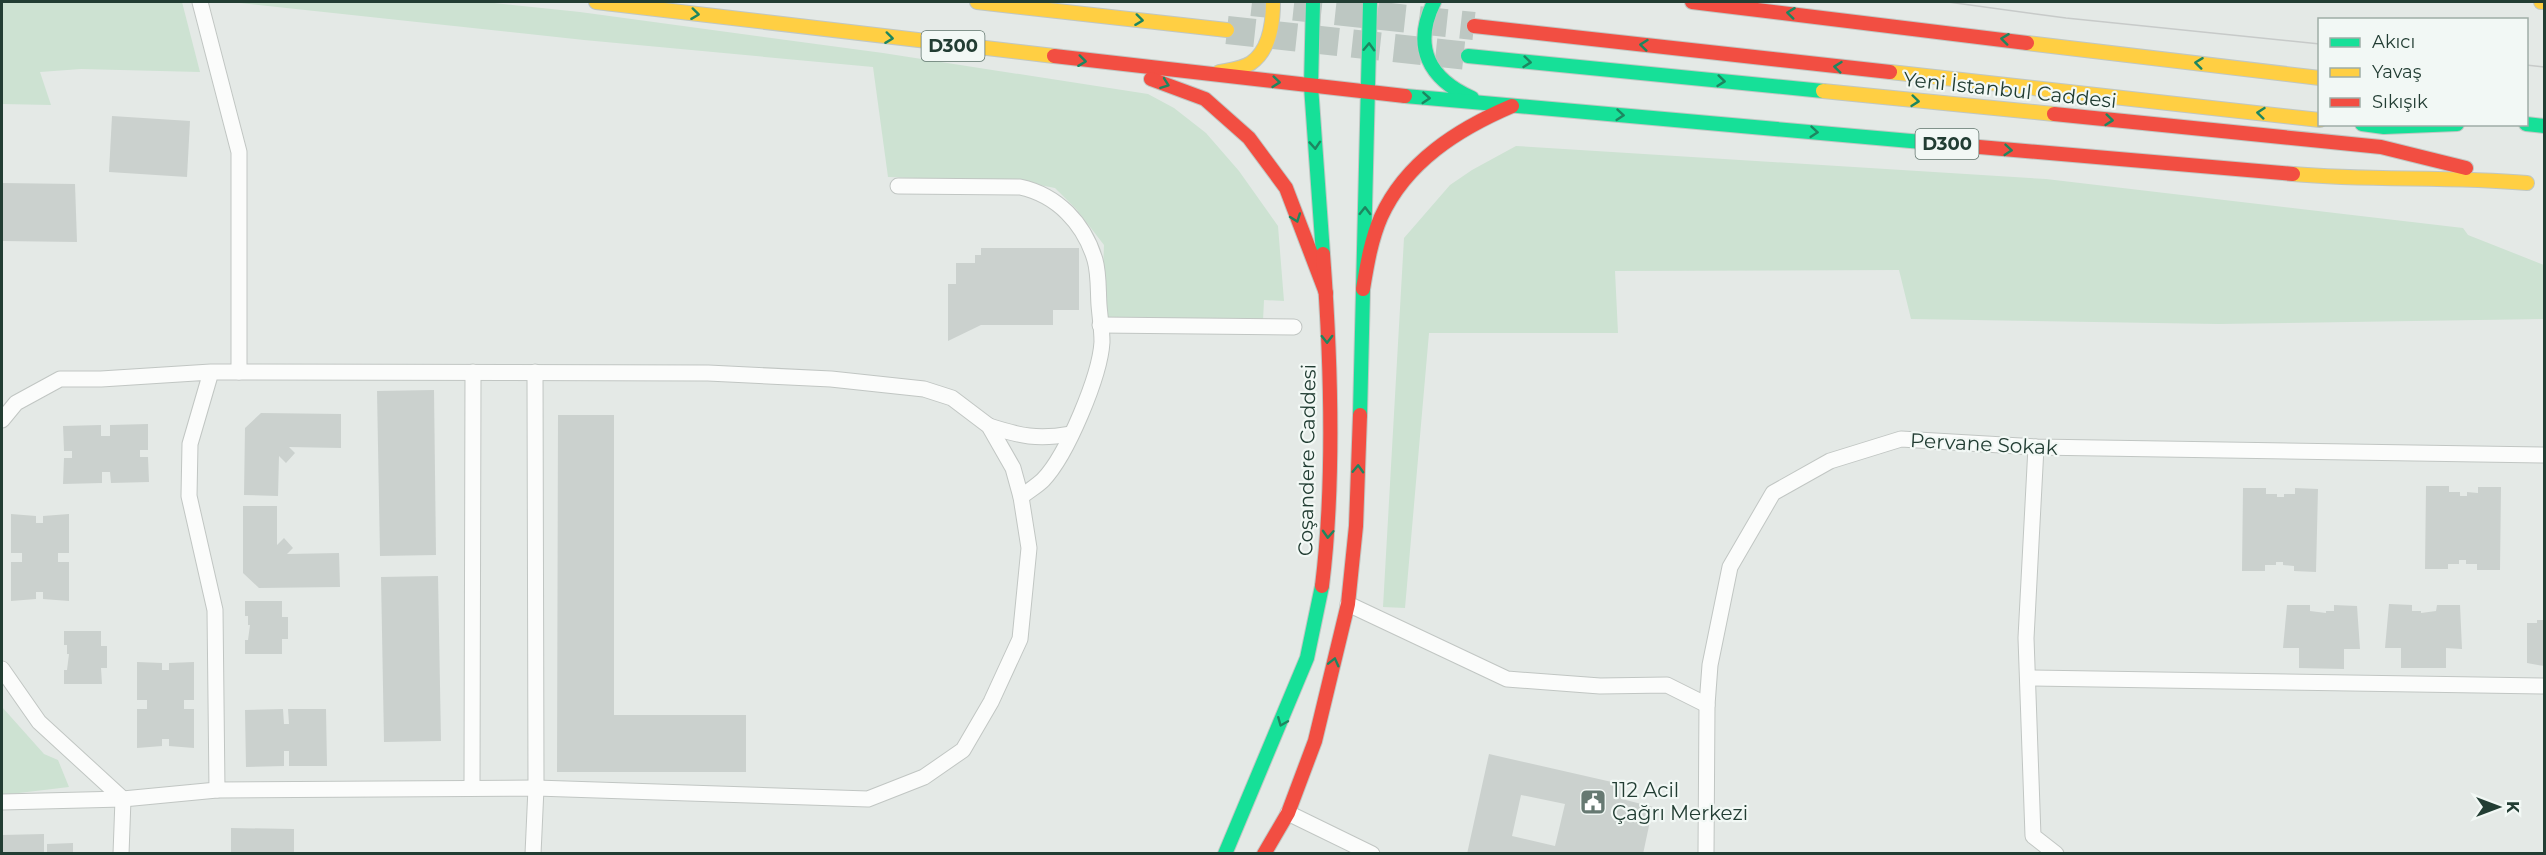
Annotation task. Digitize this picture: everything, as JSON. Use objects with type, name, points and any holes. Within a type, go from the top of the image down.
[{"type":"main road","name":"D300","points":[[596,2],[1367,93],[2346,179],[2481,179],[2527,183]]},
{"type":"main road","name":"D300","points":[[977,2],[1227,30]]},
{"type":"main road","points":[[1209,75],[1251,64],[1263,48],[1271,29],[1272,2]]},
{"type":"main road","name":"Coşandere Caddesi","points":[[1225,854],[1307,658],[1321,594],[1329,528],[1326,292],[1311,86],[1313,2]]},
{"type":"main road","points":[[1264,854],[1288,813],[1315,741],[1348,604],[1356,526],[1363,332],[1370,2]]},
{"type":"main road","points":[[1434,2],[1426,26],[1426,59],[1441,81],[1455,91],[1481,102]]},
{"type":"main road","points":[[1692,2],[2318,78]]},
{"type":"main road","name":"Yeni İstanbul Caddesi","points":[[1474,26],[2318,120]]},
{"type":"main road","name":"Yeni İstanbul Caddesi","points":[[1468,56],[2381,147],[2527,183],[2544,185]]},
{"type":"main road","points":[[1110,64],[1205,99],[1249,138],[1286,188],[1326,292]]},
{"type":"main road","points":[[1363,288],[1374,233],[1382,215],[1404,180],[1450,138],[1490,114],[1513,106]]},
{"type":"main road","points":[[2528,124],[2544,126]]},
{"type":"main road","points":[[2377,126],[2408,126]]},
{"type":"street","points":[[200,2],[239,152],[239,372]]},
{"type":"street","points":[[2527,183],[2544,192]]},
{"type":"street","points":[[898,186],[1020,187],[1040,191],[1067,211],[1086,238],[1095,261],[1102,343],[1097,363],[1083,408],[1059,459],[1043,481],[1021,496]]},
{"type":"street","points":[[1100,325],[1294,327]]},
{"type":"street","points":[[211,372],[190,444],[189,496],[215,610],[217,790]]},
{"type":"street","points":[[2,420],[16,403],[60,379],[101,379],[211,372],[708,373],[831,380],[924,389],[952,398],[989,426],[1018,435],[1045,439],[1070,434]]},
{"type":"street","points":[[472,789],[473,372]]},
{"type":"street","points":[[533,854],[536,789],[535,372]]},
{"type":"street","points":[[2,802],[123,799],[217,790],[472,789],[868,799],[924,777],[963,750],[991,702],[1020,639],[1029,548],[1021,496],[1013,468],[989,426]]},
{"type":"street","name":"Pervane Sokak","points":[[1706,854],[1707,705],[1710,665],[1730,567],[1773,493],[1830,461],[1901,439],[2036,447],[2544,455]]},
{"type":"street","points":[[2036,447],[2026,638],[2033,836],[2056,854]]},
{"type":"street","points":[[1348,604],[1507,679],[1600,686],[1667,685],[1707,705]]},
{"type":"street","points":[[2,669],[39,722],[123,799],[121,854]]},
{"type":"street","points":[[2029,678],[2544,686]]},
{"type":"street","points":[[1288,813],[1372,854]]},
{"type":"green space","points":[[2,2],[182,2],[200,72],[81,69],[40,72],[51,105],[2,104]]},
{"type":"green space","points":[[231,2],[485,2],[580,12],[883,53],[1148,94],[1174,108],[1206,133],[1239,171],[1278,226],[1284,301],[1264,300],[1263,321],[1101,320],[1104,245],[1077,210],[1055,188],[1024,182],[888,177],[873,67],[584,40]]},
{"type":"green space","points":[[1516,146],[2046,179],[2463,228],[2468,235],[2544,265],[2544,319],[2218,324],[1911,319],[1899,270],[1615,271],[1618,333],[1429,333],[1405,608],[1383,607],[1404,238],[1450,185]]},
{"type":"green space","points":[[2,707],[44,754],[58,760],[69,787],[2,795]]},
{"type":"building","points":[[112,116],[190,121],[187,177],[109,172]]},
{"type":"building","points":[[2,183],[75,184],[77,242],[2,241]]},
{"type":"building","points":[[981,248],[1079,248],[1079,310],[1053,310],[1053,325],[981,325],[948,341],[948,284],[956,284],[956,263],[975,263],[975,255],[981,255]]},
{"type":"building","points":[[434,390],[436,555],[380,556],[377,391]]},
{"type":"building","points":[[261,413],[341,414],[341,448],[289,447],[295,453],[286,463],[279,456],[278,496],[244,495],[245,428]]},
{"type":"building","points":[[558,415],[614,415],[614,715],[746,715],[746,772],[557,772]]},
{"type":"building","points":[[148,424],[148,450],[140,450],[140,457],[148,457],[149,482],[111,483],[110,472],[102,472],[102,483],[63,484],[64,458],[72,458],[72,451],[64,451],[63,426],[101,425],[101,436],[110,436],[110,425]]},
{"type":"building","points":[[2426,486],[2449,486],[2449,492],[2460,492],[2460,496],[2467,496],[2467,492],[2478,493],[2478,487],[2501,487],[2500,570],[2477,570],[2477,564],[2466,564],[2466,560],[2459,560],[2459,564],[2448,564],[2448,569],[2425,569]]},
{"type":"building","points":[[2243,488],[2266,488],[2266,494],[2277,494],[2277,497],[2284,497],[2284,494],[2295,494],[2295,488],[2318,489],[2316,572],[2294,571],[2294,566],[2283,565],[2283,562],[2276,562],[2276,565],[2265,565],[2265,571],[2242,571]]},
{"type":"building","points":[[243,506],[277,506],[277,545],[284,538],[293,548],[287,554],[339,553],[340,587],[259,588],[243,573]]},
{"type":"building","points":[[11,514],[36,516],[36,523],[43,523],[43,516],[69,514],[69,553],[58,553],[58,562],[69,562],[69,601],[43,599],[43,592],[36,592],[36,599],[11,601],[11,562],[22,562],[22,553],[11,553]]},
{"type":"building","points":[[438,576],[441,741],[384,742],[381,577]]},
{"type":"building","points":[[245,601],[282,601],[282,617],[288,617],[288,639],[282,639],[282,654],[245,654],[245,640],[248,640],[250,625],[248,625],[248,616],[245,616]]},
{"type":"building","points":[[2389,604],[2412,605],[2412,611],[2421,611],[2421,613],[2436,611],[2437,605],[2460,605],[2462,649],[2446,648],[2446,668],[2401,668],[2401,648],[2385,648]]},
{"type":"building","points":[[2287,605],[2310,605],[2310,611],[2326,613],[2326,611],[2334,611],[2334,605],[2357,606],[2360,649],[2344,649],[2344,669],[2299,668],[2299,648],[2283,648]]},
{"type":"building","points":[[2537,620],[2544,620],[2544,666],[2527,663],[2527,623],[2537,623]]},
{"type":"building","points":[[64,631],[101,631],[101,646],[107,646],[107,668],[101,668],[102,684],[64,684],[64,670],[67,670],[69,654],[67,654],[67,645],[64,645]]},
{"type":"building","points":[[137,662],[162,663],[162,670],[169,670],[169,663],[194,662],[194,700],[184,700],[184,709],[194,709],[194,748],[169,746],[169,739],[162,739],[162,746],[137,748],[137,709],[147,709],[147,700],[137,700]]},
{"type":"building","points":[[283,709],[284,724],[289,724],[288,709],[326,709],[327,766],[289,766],[289,751],[284,751],[284,766],[246,767],[245,710]]},
{"type":"building","name":"112 Acil Çağrı Merkezi","points":[[1489,754],[1625,785],[1622,799],[1653,807],[1643,854],[1467,854]],"holes":[[[1521,795],[1565,804],[1555,846],[1512,836]]]},
{"type":"building","points":[[231,828],[294,829],[294,854],[231,854]]},
{"type":"building","points":[[44,834],[44,854],[2,854],[2,835]]},
{"type":"building","points":[[73,843],[73,854],[47,854],[47,844]]},
{"type":"tunnel","points":[[1252,2],[1474,26]]},
{"type":"tunnel","points":[[1227,30],[1468,56]]},
{"type":"tram line","points":[[1948,2],[2066,18],[2318,44]]},
{"type":"tram line","points":[[2528,65],[2544,67]]},
{"type":"traffic: fast","points":[[1313,2],[1311,86],[1323,254]]},
{"type":"traffic: fast","points":[[1360,415],[1370,2]]},
{"type":"traffic: fast","points":[[1434,2],[1425,33],[1425,47],[1429,60],[1435,71],[1445,81],[1472,98]]},
{"type":"traffic: fast","points":[[1468,56],[1823,91]]},
{"type":"traffic: fast","points":[[1405,96],[1922,142]]},
{"type":"traffic: fast","points":[[2528,124],[2544,126]]},
{"type":"traffic: fast","points":[[2377,126],[2408,126]]},
{"type":"traffic: fast","points":[[1225,854],[1307,658],[1322,586]]},
{"type":"traffic: slow","points":[[596,2],[1054,56]]},
{"type":"traffic: slow","points":[[977,2],[1227,30]]},
{"type":"traffic: slow","points":[[1219,72],[1244,67],[1257,58],[1269,36],[1273,2]]},
{"type":"traffic: slow","points":[[2027,43],[2318,78]]},
{"type":"traffic: slow","points":[[1890,72],[2318,120]]},
{"type":"traffic: slow","points":[[1823,91],[2054,114]]},
{"type":"traffic: slow","points":[[2293,174],[2527,183]]},
{"type":"traffic: jam","points":[[1692,2],[2027,43]]},
{"type":"traffic: jam","points":[[1474,26],[1890,72]]},
{"type":"traffic: jam","points":[[1054,56],[1405,96]]},
{"type":"traffic: jam","points":[[1151,79],[1205,99],[1249,138],[1286,188],[1326,293]]},
{"type":"traffic: jam","points":[[1363,289],[1370,253],[1381,217],[1404,180],[1419,164],[1453,137],[1512,106]]},
{"type":"traffic: jam","points":[[2054,114],[2381,147],[2466,168]]},
{"type":"traffic: jam","points":[[1922,142],[2293,174]]},
{"type":"traffic: jam","points":[[1322,586],[1330,463],[1328,336],[1323,254]]},
{"type":"traffic: jam","points":[[1264,854],[1288,813],[1315,741],[1348,604],[1356,526],[1360,415]]},
{"type":"place","name":"112 Acil Çağrı Merkezi","points":[[1593,802]]}]
